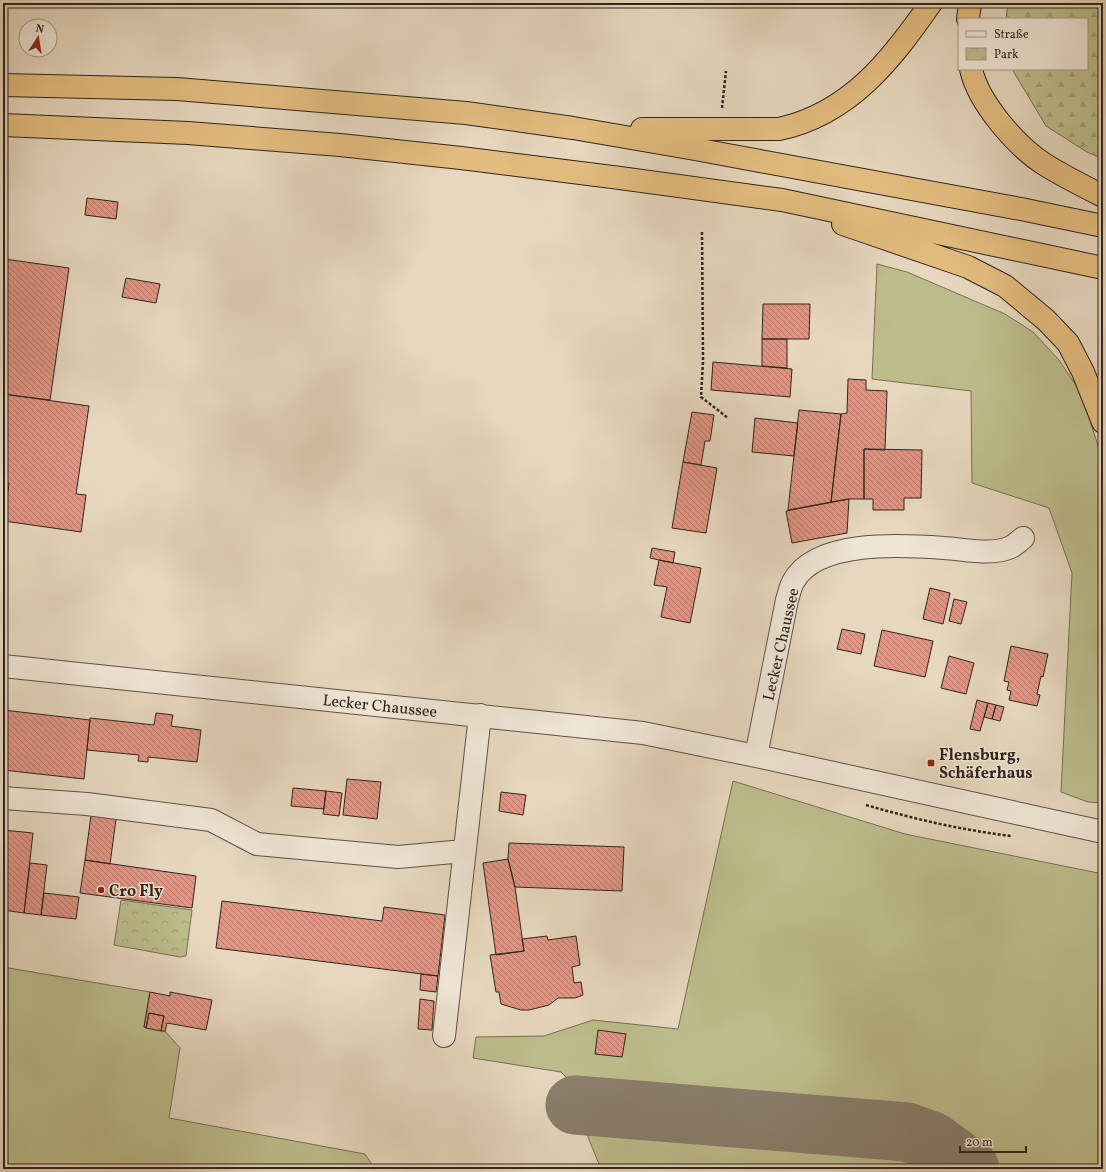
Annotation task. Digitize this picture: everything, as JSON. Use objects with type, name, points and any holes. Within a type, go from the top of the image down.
[{"type":"highway","points":[[573,128],[751,130],[779,129],[799,125],[820,116],[839,105],[875,75],[907,37],[932,3]]},
{"type":"highway","points":[[968,18],[970,3]]},
{"type":"highway","points":[[971,70],[980,95],[990,111],[1019,142],[1042,163],[1103,196]]},
{"type":"highway","points":[[3,85],[177,89],[466,113],[573,128],[1021,208],[1103,226]]},
{"type":"highway","points":[[3,125],[188,133],[340,145],[461,158],[782,200],[1103,268]]},
{"type":"highway","points":[[782,200],[869,234],[923,250],[968,267],[1005,286],[1046,320],[1068,343],[1083,372],[1103,422]]},
{"type":"street","name":"Lecker Chaussee","points":[[756,756],[787,600],[794,582],[806,568],[827,555],[850,549],[888,546],[990,551],[1010,547],[1023,538]]},
{"type":"street","name":"Lecker Chaussee","points":[[3,666],[643,733],[756,756],[1103,832]]},
{"type":"street","points":[[444,1036],[480,715]]},
{"type":"street","points":[[3,798],[87,804],[211,820],[256,844],[398,857],[464,851]]},
{"type":"path","points":[[722,113],[726,71]]},
{"type":"path","points":[[702,232],[702,397],[728,418]]},
{"type":"path","points":[[859,803],[909,817],[974,832],[1017,837]]},
{"type":"green space","points":[[1008,3],[1103,3],[1103,159],[1087,152],[1046,126],[1013,70],[1088,70],[1088,18],[1006,18]]},
{"type":"green space","points":[[877,264],[907,272],[1005,314],[1033,332],[1059,360],[1081,393],[1103,461],[1103,803],[1088,802],[1061,792],[1072,573],[1049,508],[972,483],[971,391],[872,379]]},
{"type":"green space","points":[[733,781],[905,834],[1103,874],[1103,1169],[601,1169],[575,1105],[573,1084],[561,1072],[473,1058],[476,1037],[544,1036],[593,1020],[678,1029]]},
{"type":"green space","points":[[121,900],[192,910],[186,956],[180,957],[114,945]]},
{"type":"green space","points":[[3,967],[150,992],[144,1027],[165,1031],[180,1048],[169,1118],[365,1154],[375,1169],[3,1169]]},
{"type":"building","points":[[87,198],[118,202],[116,219],[85,215]]},
{"type":"building","points":[[4,259],[69,268],[50,400],[3,394]]},
{"type":"building","points":[[126,278],[160,284],[156,303],[122,297]]},
{"type":"building","points":[[763,304],[810,304],[809,339],[762,339]]},
{"type":"building","points":[[762,339],[787,339],[787,368],[762,366]]},
{"type":"building","points":[[713,362],[792,369],[790,397],[711,390]]},
{"type":"building","points":[[848,379],[866,380],[866,390],[887,391],[885,450],[864,449],[864,499],[849,499],[831,502],[841,414],[847,413]]},
{"type":"building","points":[[3,394],[89,406],[76,494],[86,495],[81,532],[4,521],[9,483],[3,482]]},
{"type":"building","points":[[799,410],[841,414],[831,502],[788,510]]},
{"type":"building","points":[[692,412],[714,415],[710,441],[705,441],[701,465],[683,462]]},
{"type":"building","points":[[755,418],[798,423],[794,456],[752,452]]},
{"type":"building","points":[[864,449],[922,450],[921,498],[904,498],[904,510],[873,510],[873,499],[864,499]]},
{"type":"building","points":[[683,462],[717,468],[706,533],[672,528]]},
{"type":"building","points":[[849,499],[847,533],[792,543],[786,511]]},
{"type":"building","points":[[652,548],[675,552],[673,563],[650,558]]},
{"type":"building","points":[[659,560],[701,568],[690,623],[661,617],[667,587],[654,585]]},
{"type":"building","points":[[930,588],[950,593],[943,624],[923,619]]},
{"type":"building","points":[[954,599],[967,602],[961,624],[949,621]]},
{"type":"building","points":[[842,629],[865,634],[861,654],[837,649]]},
{"type":"building","points":[[882,630],[933,641],[925,677],[874,666]]},
{"type":"building","points":[[1011,646],[1048,654],[1043,677],[1041,676],[1037,694],[1040,695],[1037,706],[1009,700],[1011,691],[1007,690],[1009,682],[1004,681]]},
{"type":"building","points":[[949,656],[974,663],[966,694],[941,688]]},
{"type":"building","points":[[977,700],[988,703],[980,731],[970,729]]},
{"type":"building","points":[[988,703],[996,705],[992,719],[984,717]]},
{"type":"building","points":[[996,705],[1004,707],[1000,721],[992,719]]},
{"type":"building","points":[[3,710],[90,720],[84,779],[3,770]]},
{"type":"building","points":[[156,713],[173,715],[171,726],[201,730],[197,762],[148,757],[148,762],[138,761],[139,755],[87,750],[90,718],[154,725]]},
{"type":"building","points":[[347,779],[381,782],[377,819],[343,815]]},
{"type":"building","points":[[293,788],[326,791],[324,809],[291,806]]},
{"type":"building","points":[[326,791],[342,793],[339,816],[323,814]]},
{"type":"building","points":[[501,792],[526,795],[523,815],[499,811]]},
{"type":"building","points":[[92,808],[117,812],[110,864],[85,860]]},
{"type":"building","points":[[3,830],[33,833],[24,913],[3,910]]},
{"type":"building","points":[[509,843],[624,847],[622,891],[515,887],[508,859]]},
{"type":"building","points":[[508,859],[515,887],[524,951],[496,955],[483,863]]},
{"type":"building","points":[[85,860],[196,876],[192,908],[80,893]]},
{"type":"building","points":[[30,863],[47,865],[41,915],[24,913]]},
{"type":"building","points":[[44,893],[79,897],[76,919],[41,915]]},
{"type":"building","points":[[222,901],[382,921],[384,907],[445,915],[438,976],[216,948]]},
{"type":"building","points":[[547,936],[548,940],[576,936],[580,965],[572,967],[574,983],[581,982],[583,995],[575,998],[558,998],[549,1005],[529,1010],[521,1010],[501,1004],[499,992],[496,992],[490,955],[524,951],[522,939]]},
{"type":"building","points":[[421,974],[438,976],[436,992],[420,990]]},
{"type":"building","points":[[150,992],[170,996],[170,992],[212,1000],[206,1030],[167,1023],[165,1031],[161,1031],[164,1016],[149,1013],[146,1028],[144,1027]]},
{"type":"building","points":[[420,999],[434,1001],[432,1030],[418,1029]]},
{"type":"building","points":[[149,1013],[164,1016],[161,1031],[146,1028]]},
{"type":"building","points":[[598,1030],[626,1034],[622,1057],[595,1054]]},
{"type":"taxiway","points":[[575,1105],[907,1132],[932,1141],[970,1169]]},
{"type":"place","name":"Flensburg, Schäferhaus","points":[[931,763]]},
{"type":"place","name":"Cro Fly","points":[[101,890]]}]
